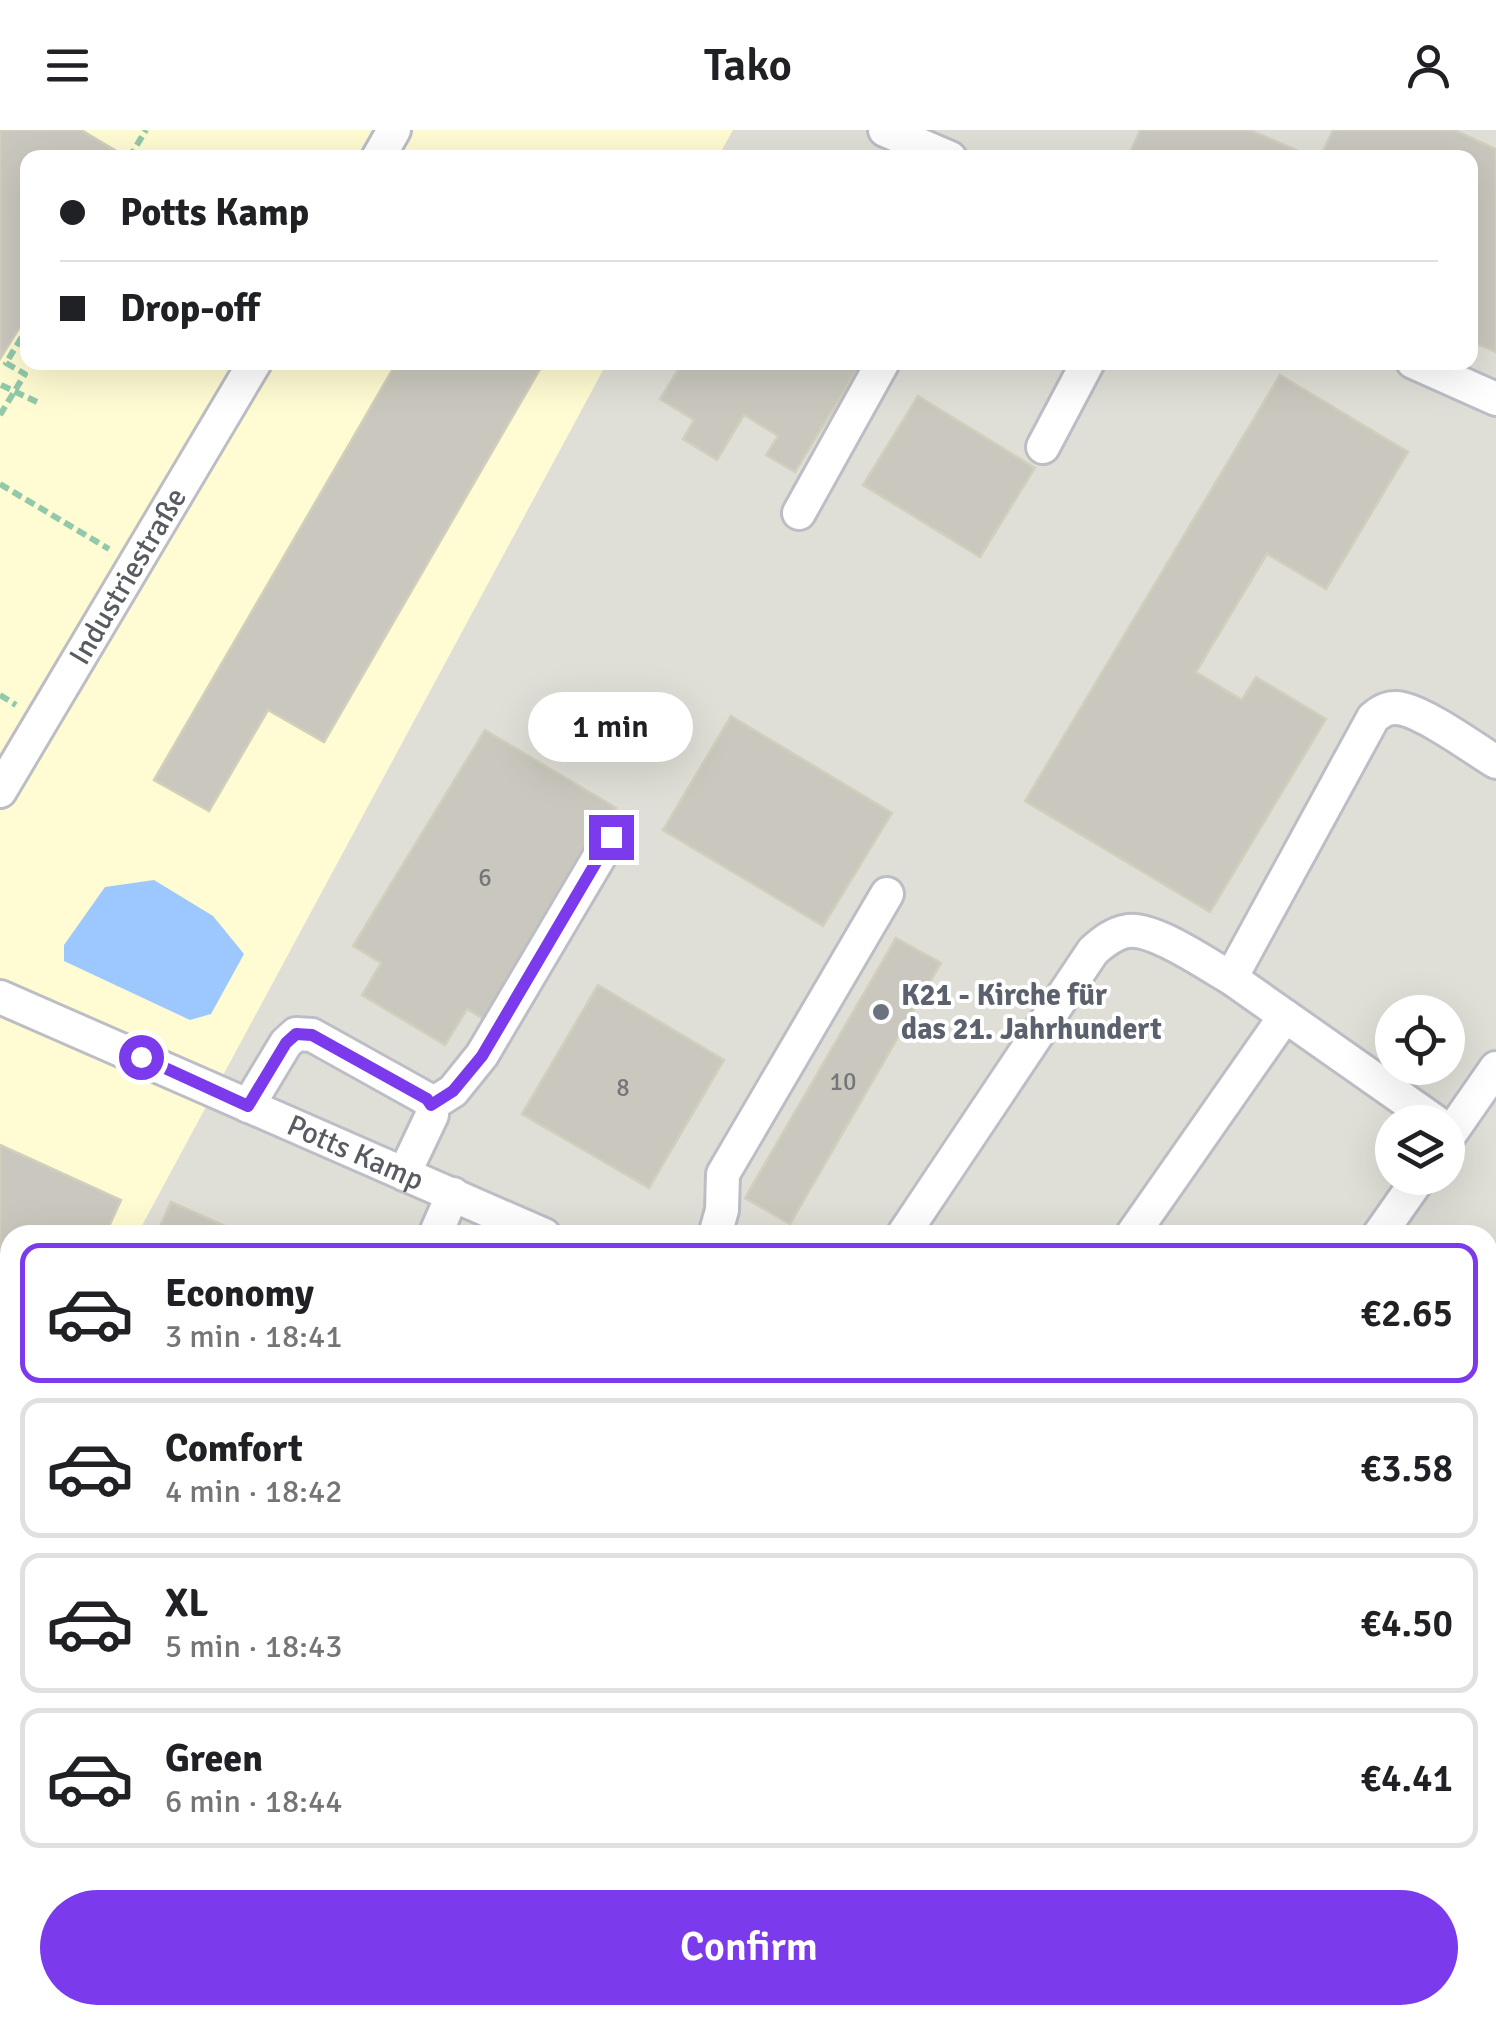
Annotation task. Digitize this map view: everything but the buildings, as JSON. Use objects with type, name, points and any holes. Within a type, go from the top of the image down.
[{"type":"street","points":[[885,130],[931,150]]},
{"type":"street","name":"Industriestraße","points":[[0,790],[250,370]]},
{"type":"street","points":[[799,513],[879,370]]},
{"type":"street","points":[[1043,447],[1084,370]]},
{"type":"street","points":[[1431,370],[1496,399]]},
{"type":"street","points":[[1230,978],[1373,718],[1384,709],[1400,708],[1417,715],[1496,762]]},
{"type":"street","points":[[431,1105],[453,1091],[482,1056],[611,837]]},
{"type":"street","points":[[718,1225],[723,1174],[887,894]]},
{"type":"street","points":[[910,1225],[1093,951],[1105,940],[1128,931],[1152,934],[1230,978],[1409,1105]]},
{"type":"street","name":"Potts Kamp","points":[[0,997],[522,1225]]},
{"type":"street","points":[[1139,1225],[1285,1016]]},
{"type":"street","points":[[248,1106],[286,1043],[296,1034],[312,1035],[427,1099],[431,1105],[432,1115],[404,1174]]},
{"type":"street","points":[[1465,1106],[1496,1068]]},
{"type":"street","points":[[440,1225],[453,1194]]},
{"type":"street","points":[[1387,1225],[1407,1195]]},
{"type":"path","points":[[0,416],[25,374],[6,363],[20,340]]},
{"type":"path","points":[[1,385],[37,402]]},
{"type":"path","points":[[0,484],[137,564]]},
{"type":"shaded area","points":[[0,130],[733,130],[722,150],[20,150],[20,370],[603,370],[142,1225],[0,1225]]},
{"type":"shaded area","points":[[733,130],[1496,130],[1496,1225],[142,1225],[603,370],[1478,370],[1478,150],[722,150]]},
{"type":"water","points":[[154,880],[213,916],[244,954],[211,1014],[190,1020],[64,961],[64,945],[105,887]]},
{"type":"place","name":"K21 - Kirche für das 21. Jahrhundert","points":[[881,1012]]},
{"type":"route","points":[[141,1057],[248,1106],[286,1043],[296,1034],[312,1035],[427,1099],[431,1105],[453,1091],[482,1056],[611,837]]}]
